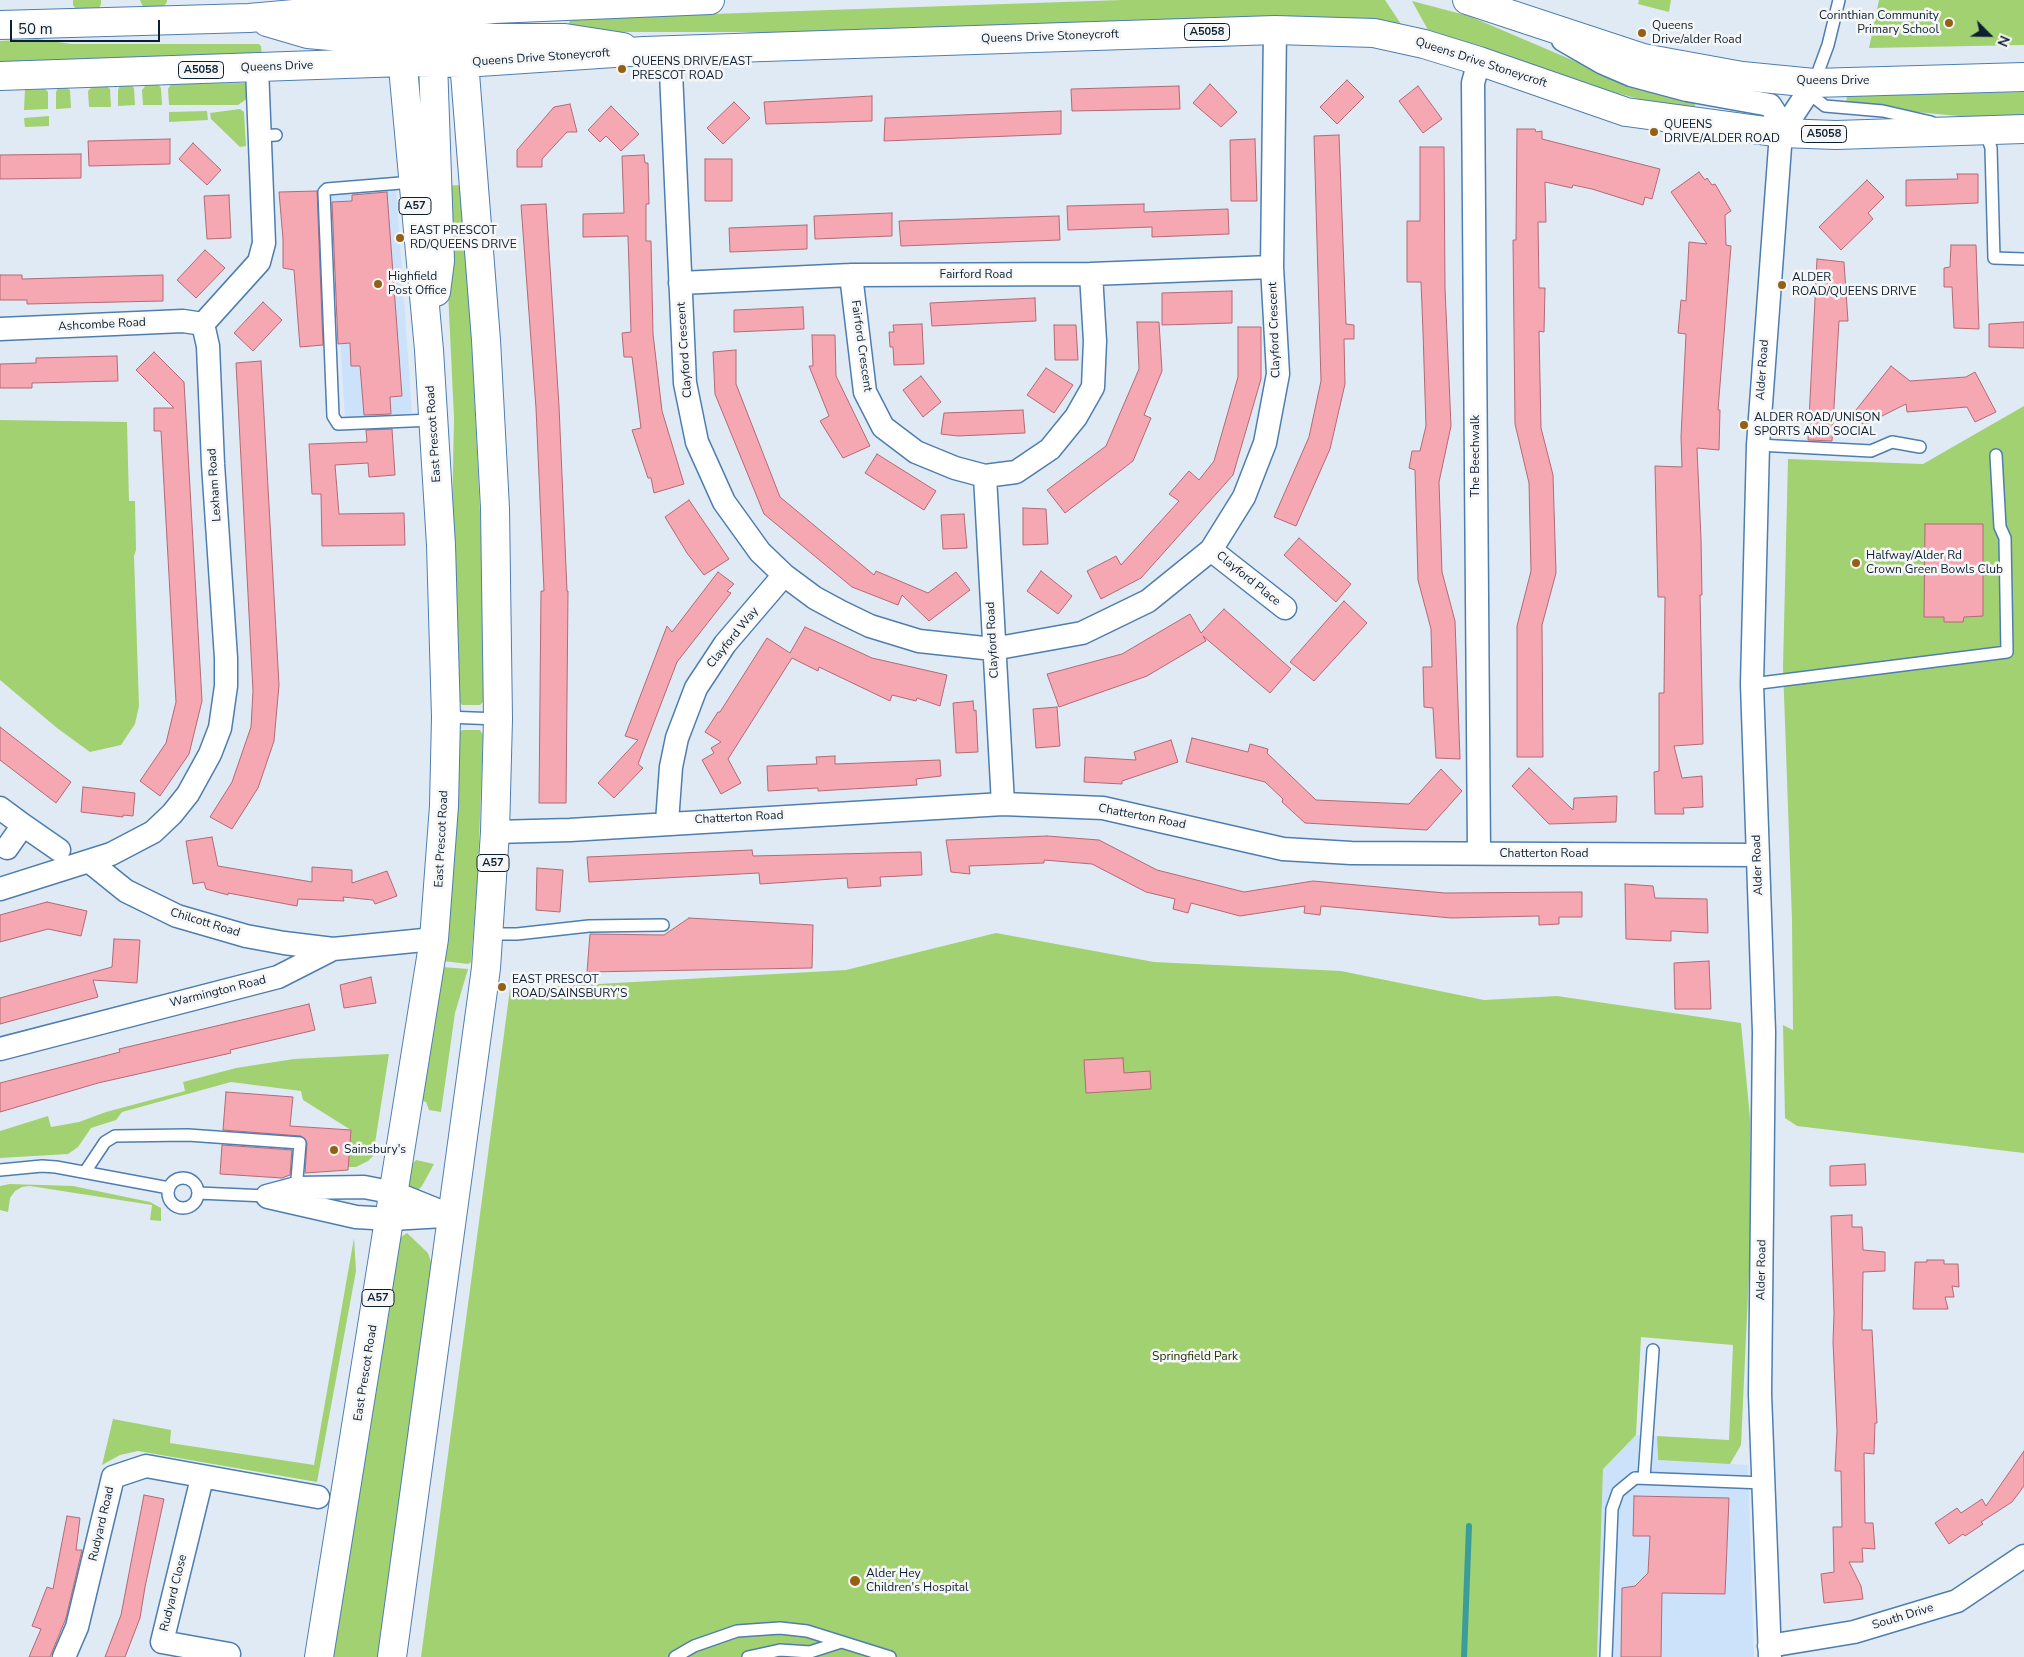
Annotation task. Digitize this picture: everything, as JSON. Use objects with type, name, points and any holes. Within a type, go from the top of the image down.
[{"type":"main road","name":"A5058","points":[[428,27],[710,0]]},
{"type":"main road","points":[[1467,0],[1538,25]]},
{"type":"main road","points":[[0,25],[249,9],[308,34],[352,38],[428,27],[564,38],[657,51]]},
{"type":"main road","name":"Queens Drive","points":[[1538,25],[1643,58],[1742,76],[1814,83],[2024,77]]},
{"type":"main road","points":[[428,27],[440,261],[429,350]]},
{"type":"main road","name":"A57","points":[[392,1657],[476,1045],[488,934],[495,832],[498,719],[495,508],[486,340],[464,63],[428,27]]},
{"type":"main road","name":"Queens Drive","points":[[0,76],[257,68],[428,27]]},
{"type":"main road","name":"East Prescot Road","points":[[319,1657],[393,1206],[434,938],[444,806],[446,717],[443,579],[429,350],[413,182],[428,27]]},
{"type":"main road","name":"Queens Drive Stoneycroft","points":[[464,63],[657,51],[1275,30],[1374,33],[1424,44],[1479,60],[1626,112],[1781,133]]},
{"type":"main road","name":"A5058","points":[[1781,133],[1836,135],[2024,129]]},
{"type":"street","points":[[1538,25],[1603,63],[1631,75],[1687,90],[1770,105],[1780,119],[1781,133]]},
{"type":"street","name":"Clayford Crescent","points":[[657,51],[680,283],[685,383],[697,442],[724,502],[760,552],[784,576],[815,598],[841,612],[896,636],[918,641],[993,650],[1082,634],[1148,601],[1211,550],[1244,497],[1265,443],[1278,374],[1272,267],[1275,30]]},
{"type":"street","name":"The Beechwalk","points":[[1479,60],[1473,83],[1479,853]]},
{"type":"street","points":[[204,324],[259,262],[264,243],[268,136],[257,68]]},
{"type":"street","name":"Alder Road","points":[[1769,1651],[1760,1394],[1764,1032],[1752,684],[1758,446],[1781,133],[1814,83]]},
{"type":"street","name":"Fairford Road","points":[[680,283],[851,275],[1091,274],[1272,267]]},
{"type":"street","name":"Fairford Crescent","points":[[851,275],[865,392],[883,426],[916,452],[955,468],[985,476],[1016,472],[1050,449],[1076,417],[1093,387],[1095,341],[1091,274]]},
{"type":"street","name":"Ashcombe Road","points":[[0,329],[183,321],[204,324]]},
{"type":"street","name":"Lexham Road","points":[[0,889],[90,862],[135,843],[153,832],[172,814],[199,775],[220,728],[226,686],[226,658],[213,464],[208,346],[204,324]]},
{"type":"street","name":"Clayford Road","points":[[985,476],[993,650],[1003,804]]},
{"type":"street","name":"Clayford Place","points":[[1211,550],[1285,608]]},
{"type":"street","name":"Clayford Way","points":[[667,822],[668,794],[677,738],[696,688],[725,644],[784,576]]},
{"type":"street","name":"Chatterton Road","points":[[495,832],[570,830],[667,822],[1003,804],[1103,808],[1283,849],[1351,853],[1758,855]]},
{"type":"street","points":[[0,808],[59,850]]},
{"type":"street","points":[[7,848],[23,825]]},
{"type":"street","name":"Chilcott Road","points":[[90,862],[126,892],[177,916],[246,936],[333,949]]},
{"type":"street","name":"Warmington Road","points":[[0,1049],[278,977],[333,949],[434,938]]},
{"type":"street","points":[[267,1196],[296,1196],[364,1187],[393,1206],[452,1216]]},
{"type":"street","points":[[296,1196],[356,1217],[393,1206]]},
{"type":"street","name":"Rudyard Road","points":[[64,1657],[77,1627],[113,1477],[146,1466],[202,1478],[318,1497]]},
{"type":"street","name":"Rudyard Close","points":[[202,1478],[162,1642],[229,1654]]},
{"type":"street","name":"South Drive","points":[[1769,1651],[1854,1632],[1957,1601],[2024,1556]]},
{"type":"lane","points":[[1839,0],[1828,45],[1814,83],[1816,100],[1825,106],[1883,111],[1974,130],[1991,148],[1994,258],[2024,259]]},
{"type":"lane","points":[[413,182],[327,189],[324,192],[333,416],[338,424],[433,420]]},
{"type":"lane","points":[[1758,446],[1871,451],[1892,442],[1920,446]]},
{"type":"lane","points":[[1752,684],[2007,652],[2005,538],[2000,526],[1996,455]]},
{"type":"lane","points":[[446,717],[498,719]]},
{"type":"lane","points":[[488,934],[517,934],[589,926],[663,925]]},
{"type":"lane","points":[[85,1172],[105,1142],[115,1136],[188,1135],[300,1143],[296,1196]]},
{"type":"lane","points":[[0,1170],[42,1166],[169,1188]]},
{"type":"lane","points":[[183,1178],[192,1180],[198,1193],[192,1205],[178,1207],[169,1198],[169,1188],[174,1181],[183,1178]]},
{"type":"lane","points":[[198,1193],[267,1196]]},
{"type":"lane","points":[[1644,1478],[1653,1350]]},
{"type":"lane","points":[[1606,1657],[1612,1509],[1618,1492],[1635,1478],[1764,1483]]},
{"type":"lane","points":[[674,1657],[694,1646],[718,1637],[759,1628],[797,1630],[890,1657]]},
{"type":"lane","points":[[748,1657],[780,1650],[810,1652],[841,1642]]},
{"type":"shaded area","points":[[396,187],[412,413],[345,418],[331,191]]},
{"type":"shaded area","points":[[1636,1435],[1657,1436],[1658,1460],[1748,1465],[1754,1657],[1597,1657],[1603,1468]]},
{"type":"green space","points":[[73,0],[101,0],[101,4],[99,8],[77,10],[73,5]]},
{"type":"green space","points":[[140,0],[167,0],[167,2],[164,6],[143,7]]},
{"type":"green space","points":[[1122,0],[1385,0],[1401,24],[1365,19],[1314,18],[810,36],[742,32],[569,32],[567,29],[570,20],[625,17]]},
{"type":"green space","points":[[1639,0],[1671,0],[1669,12],[1638,4]]},
{"type":"green space","name":"Corinthian Community Primary School","points":[[1879,0],[2024,0],[2024,45],[1869,48]]},
{"type":"green space","points":[[1412,1],[1469,16],[1584,65],[1696,100],[1694,111],[1650,102],[1588,85],[1428,30]]},
{"type":"green space","points":[[38,39],[71,44],[259,44],[262,56],[0,66],[0,41]]},
{"type":"green space","points":[[247,83],[248,98],[238,105],[169,105],[168,89],[171,84]]},
{"type":"green space","points":[[158,84],[161,88],[162,105],[143,105],[142,90],[146,85]]},
{"type":"green space","points":[[120,85],[131,85],[134,88],[135,105],[118,106],[118,90]]},
{"type":"green space","points":[[107,86],[110,89],[111,107],[89,107],[88,91],[92,87]]},
{"type":"green space","points":[[58,88],[70,90],[71,108],[56,109],[56,92]]},
{"type":"green space","points":[[45,89],[48,92],[48,109],[24,110],[25,90]]},
{"type":"green space","points":[[2024,92],[2024,118],[1978,118],[1846,105],[1847,95]]},
{"type":"green space","points":[[240,109],[244,112],[246,146],[240,147],[211,119],[210,113]]},
{"type":"green space","points":[[207,111],[208,120],[169,122],[169,112]]},
{"type":"green space","points":[[49,116],[49,126],[25,127],[24,118]]},
{"type":"green space","points":[[460,185],[471,329],[483,574],[484,701],[480,705],[462,705],[458,699],[456,582],[452,520],[454,418],[443,186]]},
{"type":"green space","points":[[2024,406],[2024,1153],[1797,1126],[1785,1118],[1783,1025],[1793,1030],[1792,920],[1783,667],[1788,459],[1923,464]]},
{"type":"green space","points":[[0,420],[127,422],[129,501],[135,501],[136,550],[134,556],[139,706],[135,724],[121,745],[90,752],[57,728],[0,680]]},
{"type":"green space","points":[[462,730],[480,730],[483,735],[478,869],[471,962],[468,964],[443,961],[458,734]]},
{"type":"green space","name":"Springfield Park","points":[[996,933],[1154,962],[1341,971],[1484,1000],[1557,996],[1741,1023],[1750,1118],[1751,1229],[1741,1445],[1730,1464],[1658,1460],[1657,1436],[1729,1440],[1733,1345],[1641,1337],[1636,1435],[1603,1469],[1597,1657],[421,1657],[510,989],[846,970]]},
{"type":"green space","points":[[442,967],[468,969],[455,1013],[441,1112],[429,1110],[426,1102],[422,1101]]},
{"type":"green space","points":[[389,1054],[373,1156],[356,1167],[347,1167],[351,1130],[303,1100],[301,1091],[231,1082],[122,1112],[116,1120],[91,1128],[78,1147],[68,1154],[0,1158],[0,1131],[48,1116],[51,1127],[79,1122],[106,1112],[185,1091],[183,1082],[236,1068],[294,1059]]},
{"type":"green space","points":[[416,1160],[434,1164],[422,1186],[417,1191],[410,1190],[408,1186],[412,1164]]},
{"type":"green space","points":[[10,1184],[73,1186],[150,1202],[161,1208],[161,1221],[150,1220],[152,1205],[30,1186],[22,1187],[15,1191],[10,1198],[8,1212],[0,1210],[0,1186]]},
{"type":"green space","points":[[407,1233],[428,1253],[432,1265],[378,1657],[331,1657],[398,1239]]},
{"type":"green space","points":[[354,1238],[356,1271],[317,1482],[138,1451],[120,1455],[102,1465],[113,1419],[171,1430],[170,1443],[314,1465]]},
{"type":"building","points":[[1347,80],[1364,97],[1337,124],[1320,107]]},
{"type":"building","points":[[1210,84],[1237,112],[1221,127],[1193,103]]},
{"type":"building","points":[[1179,86],[1180,109],[1072,111],[1071,89]]},
{"type":"building","points":[[1418,86],[1442,119],[1423,133],[1399,101]]},
{"type":"building","points":[[872,96],[872,121],[766,124],[764,102]]},
{"type":"building","points":[[734,102],[750,118],[723,144],[707,128]]},
{"type":"building","points":[[570,104],[577,132],[567,132],[542,159],[542,167],[517,167],[517,150],[554,107]]},
{"type":"building","points":[[611,106],[639,134],[621,151],[606,136],[600,142],[588,130]]},
{"type":"building","points":[[1061,111],[1061,134],[884,141],[885,118]]},
{"type":"building","points":[[1517,129],[1535,129],[1536,132],[1542,131],[1542,139],[1660,169],[1652,199],[1645,197],[1643,205],[1592,189],[1573,185],[1572,188],[1545,182],[1546,222],[1538,222],[1539,288],[1545,288],[1544,332],[1539,331],[1541,428],[1553,475],[1556,573],[1542,625],[1543,757],[1517,757],[1517,626],[1531,571],[1529,483],[1515,424],[1513,240],[1516,240]]},
{"type":"building","points":[[1339,135],[1346,324],[1354,325],[1354,339],[1344,339],[1345,384],[1330,449],[1296,526],[1274,517],[1309,437],[1321,381],[1314,136]]},
{"type":"building","points":[[170,139],[170,164],[89,166],[88,141]]},
{"type":"building","points":[[1255,139],[1257,201],[1231,201],[1230,140]]},
{"type":"building","points":[[193,143],[221,170],[207,185],[179,159]]},
{"type":"building","points":[[1420,147],[1444,147],[1445,288],[1451,426],[1439,482],[1442,572],[1455,621],[1460,759],[1436,758],[1433,708],[1424,707],[1423,667],[1432,667],[1431,629],[1418,580],[1415,470],[1409,468],[1412,451],[1420,451],[1426,426],[1421,282],[1407,282],[1407,221],[1420,221]]},
{"type":"building","points":[[81,154],[81,178],[0,179],[0,155]]},
{"type":"building","points":[[644,155],[645,163],[648,163],[649,204],[646,204],[646,241],[651,241],[653,334],[662,411],[684,484],[654,493],[651,478],[648,478],[632,430],[641,428],[632,357],[624,357],[622,333],[631,332],[628,236],[583,237],[583,214],[624,213],[622,156]]},
{"type":"building","points":[[705,159],[732,159],[732,201],[705,201]]},
{"type":"building","points":[[1699,172],[1705,180],[1707,178],[1712,185],[1715,184],[1731,211],[1725,215],[1726,245],[1731,246],[1718,410],[1720,410],[1719,450],[1697,448],[1701,539],[1702,595],[1700,595],[1703,744],[1674,746],[1682,778],[1702,776],[1703,807],[1683,808],[1684,814],[1655,814],[1654,772],[1659,771],[1659,693],[1664,693],[1665,597],[1658,597],[1655,466],[1682,467],[1681,437],[1686,334],[1678,333],[1681,300],[1686,301],[1689,242],[1707,244],[1671,192]]},
{"type":"building","points":[[1957,174],[1978,174],[1978,203],[1906,206],[1906,180],[1958,179]]},
{"type":"building","points":[[1867,180],[1884,197],[1868,213],[1873,219],[1841,250],[1819,227]]},
{"type":"building","points":[[317,191],[323,345],[300,347],[294,270],[283,268],[283,239],[279,192]]},
{"type":"building","points":[[387,192],[402,396],[390,397],[391,414],[364,415],[360,366],[351,366],[350,343],[338,344],[332,202],[352,201],[352,195]]},
{"type":"building","points":[[229,195],[231,238],[207,239],[204,196]]},
{"type":"building","points":[[546,204],[559,406],[568,591],[566,803],[539,803],[541,591],[544,591],[536,408],[521,205]]},
{"type":"building","points":[[1144,204],[1144,212],[1228,209],[1229,234],[1152,237],[1152,227],[1068,230],[1067,206]]},
{"type":"building","points":[[892,213],[892,236],[815,239],[814,216]]},
{"type":"building","points":[[1059,216],[1060,240],[901,246],[899,221]]},
{"type":"building","points":[[807,225],[807,249],[730,252],[729,228]]},
{"type":"building","points":[[1951,245],[1976,245],[1979,329],[1954,328],[1952,287],[1944,287],[1944,268],[1950,267]]},
{"type":"building","points":[[205,250],[225,268],[196,298],[177,280]]},
{"type":"building","points":[[1817,259],[1844,262],[1848,321],[1839,321],[1832,441],[1808,440]]},
{"type":"building","points":[[0,275],[22,275],[22,279],[163,275],[163,301],[27,304],[27,300],[0,300]]},
{"type":"building","points":[[1232,291],[1232,323],[1162,325],[1162,293]]},
{"type":"building","points":[[1035,298],[1036,321],[932,326],[930,303]]},
{"type":"building","points":[[263,302],[282,320],[253,351],[234,333]]},
{"type":"building","points":[[803,307],[804,329],[734,332],[734,310]]},
{"type":"building","points":[[1137,322],[1159,322],[1162,371],[1144,415],[1151,418],[1133,461],[1065,513],[1047,490],[1106,446],[1139,369]]},
{"type":"building","points":[[2024,322],[2024,348],[1989,347],[1989,324]]},
{"type":"building","points":[[922,324],[924,364],[894,365],[893,347],[890,347],[889,332],[894,332],[893,325]]},
{"type":"building","points":[[1054,325],[1076,325],[1078,360],[1055,360]]},
{"type":"building","points":[[1238,327],[1261,327],[1261,379],[1233,475],[1141,578],[1101,599],[1087,571],[1116,556],[1121,565],[1179,501],[1169,494],[1189,471],[1199,480],[1214,461],[1238,377]]},
{"type":"building","points":[[812,335],[835,335],[836,376],[870,446],[843,458],[820,421],[829,416],[809,366],[813,366]]},
{"type":"building","points":[[736,350],[736,384],[780,497],[874,575],[876,571],[928,593],[956,572],[970,590],[929,621],[902,595],[898,605],[852,587],[764,514],[715,394],[713,352]]},
{"type":"building","points":[[154,352],[184,382],[202,701],[189,754],[160,796],[140,781],[166,743],[176,702],[161,431],[154,431],[154,408],[174,408],[136,370]]},
{"type":"building","points":[[117,356],[118,381],[32,383],[32,388],[0,388],[0,364],[36,363],[36,358]]},
{"type":"building","points":[[261,361],[279,685],[274,741],[258,788],[232,829],[210,817],[232,782],[251,727],[253,691],[236,363]]},
{"type":"building","points":[[1891,366],[1910,381],[1966,377],[1975,372],[1996,412],[1975,422],[1967,407],[1907,412],[1906,404],[1864,425],[1852,415]]},
{"type":"building","points":[[1046,368],[1073,385],[1054,413],[1027,395]]},
{"type":"building","points":[[921,376],[941,402],[923,417],[903,390]]},
{"type":"building","points":[[1023,410],[1025,433],[958,436],[941,434],[944,413]]},
{"type":"building","points":[[392,429],[395,475],[369,477],[368,463],[335,465],[339,514],[404,513],[405,545],[322,546],[321,494],[312,494],[309,444],[367,442],[366,430]]},
{"type":"building","points":[[877,454],[936,491],[924,510],[865,473]]},
{"type":"building","points":[[689,500],[729,559],[704,575],[687,553],[665,517]]},
{"type":"building","points":[[1023,508],[1046,509],[1048,544],[1023,545]]},
{"type":"building","points":[[964,514],[967,548],[943,549],[941,515]]},
{"type":"building","points":[[1925,524],[1983,524],[1983,616],[1964,617],[1963,622],[1944,622],[1944,617],[1924,617]]},
{"type":"building","points":[[1299,538],[1351,584],[1336,602],[1284,555]]},
{"type":"building","points":[[1041,571],[1072,596],[1058,614],[1027,591]]},
{"type":"building","points":[[718,572],[734,584],[727,591],[731,593],[677,662],[638,764],[643,768],[614,798],[598,783],[638,740],[625,736],[667,626],[672,632]]},
{"type":"building","points":[[1344,601],[1367,623],[1314,681],[1290,662]]},
{"type":"building","points":[[1224,609],[1291,669],[1270,693],[1203,636],[1206,641],[1147,676],[1059,707],[1047,674],[1122,654],[1190,614],[1201,633]]},
{"type":"building","points":[[805,627],[872,658],[947,675],[940,706],[917,698],[916,701],[892,695],[890,701],[819,667],[818,671],[792,658],[728,759],[741,783],[721,794],[702,760],[714,753],[711,748],[721,742],[705,732],[718,712],[720,712],[767,638],[790,653]]},
{"type":"building","points":[[973,701],[974,711],[976,710],[978,752],[956,753],[953,703]]},
{"type":"building","points":[[1057,707],[1060,746],[1036,748],[1033,709]]},
{"type":"building","points":[[0,727],[71,782],[56,803],[0,760]]},
{"type":"building","points":[[1192,738],[1248,752],[1250,744],[1268,749],[1267,753],[1316,800],[1409,804],[1441,769],[1462,791],[1427,830],[1305,823],[1282,802],[1283,799],[1265,782],[1186,762]]},
{"type":"building","points":[[1171,740],[1178,762],[1122,781],[1122,784],[1084,782],[1085,757],[1136,760],[1134,752]]},
{"type":"building","points":[[835,756],[835,764],[940,760],[941,776],[916,779],[917,785],[818,791],[818,788],[768,791],[767,766],[817,764],[816,757]]},
{"type":"building","points":[[1529,768],[1573,810],[1574,798],[1617,796],[1616,822],[1549,824],[1512,786]]},
{"type":"building","points":[[83,787],[135,793],[133,816],[123,815],[123,817],[81,812]]},
{"type":"building","points":[[1047,836],[1099,840],[1157,870],[1244,892],[1313,881],[1445,893],[1582,892],[1582,917],[1559,917],[1559,924],[1539,925],[1539,916],[1451,918],[1321,906],[1320,915],[1304,913],[1305,906],[1240,916],[1191,903],[1188,913],[1173,909],[1175,899],[1146,892],[1092,864],[1044,860],[1044,863],[969,866],[970,874],[951,872],[946,840]]},
{"type":"building","points":[[212,837],[218,866],[312,882],[312,867],[352,870],[352,883],[387,871],[397,896],[375,904],[373,900],[343,897],[344,901],[298,899],[297,906],[228,893],[228,895],[206,889],[204,882],[193,884],[186,841]]},
{"type":"building","points":[[752,850],[753,856],[921,852],[922,875],[880,877],[881,886],[848,888],[847,878],[760,884],[759,873],[589,882],[587,857]]},
{"type":"building","points":[[537,868],[563,870],[560,912],[536,910]]},
{"type":"building","points":[[1625,884],[1653,886],[1655,898],[1707,899],[1708,933],[1671,931],[1671,941],[1626,939]]},
{"type":"building","points":[[47,902],[87,911],[81,936],[48,929],[0,942],[0,915]]},
{"type":"building","points":[[689,918],[813,925],[812,968],[587,972],[590,934],[664,935]]},
{"type":"building","points":[[114,939],[140,940],[137,983],[93,980],[98,997],[0,1024],[0,998],[112,967]]},
{"type":"building","points":[[1709,961],[1711,1009],[1675,1009],[1674,963]]},
{"type":"building","points":[[371,977],[376,1003],[344,1008],[340,985]]},
{"type":"building","points":[[309,1004],[315,1030],[230,1050],[231,1053],[98,1083],[0,1112],[0,1083],[120,1052],[119,1049]]},
{"type":"building","points":[[1123,1058],[1124,1073],[1150,1071],[1151,1089],[1086,1093],[1084,1060]]},
{"type":"building","points":[[226,1092],[293,1097],[290,1126],[351,1130],[348,1170],[305,1173],[307,1143],[301,1136],[223,1130]]},
{"type":"building","points":[[222,1145],[292,1150],[290,1175],[282,1178],[220,1174]]},
{"type":"building","points":[[1865,1164],[1866,1185],[1830,1186],[1830,1166]]},
{"type":"building","points":[[1852,1215],[1852,1227],[1862,1227],[1863,1250],[1885,1252],[1885,1271],[1863,1272],[1862,1330],[1872,1330],[1877,1423],[1875,1423],[1874,1454],[1864,1453],[1865,1523],[1873,1523],[1875,1549],[1862,1548],[1863,1562],[1849,1562],[1861,1586],[1863,1599],[1824,1603],[1821,1574],[1834,1572],[1833,1527],[1842,1527],[1841,1471],[1835,1471],[1837,1431],[1833,1342],[1831,1216]]},
{"type":"building","points":[[1927,1260],[1944,1260],[1944,1264],[1958,1264],[1959,1287],[1952,1286],[1954,1297],[1945,1297],[1948,1309],[1913,1309],[1915,1262],[1927,1262]]},
{"type":"building","points":[[2024,1451],[2024,1486],[2012,1502],[1981,1522],[1983,1524],[1965,1536],[1963,1534],[1949,1544],[1935,1523],[1957,1508],[1961,1513],[1982,1499],[1986,1506]]},
{"type":"building","points":[[144,1495],[164,1499],[140,1618],[125,1657],[105,1657],[121,1615]]},
{"type":"building","points":[[1634,1496],[1729,1498],[1725,1594],[1662,1593],[1661,1657],[1621,1657],[1622,1588],[1635,1586],[1648,1573],[1650,1536],[1633,1536]]},
{"type":"building","points":[[67,1516],[80,1518],[76,1550],[82,1550],[66,1618],[50,1657],[29,1657],[41,1629],[32,1626],[47,1587],[53,1589]]},
{"type":"waterway","points":[[1464,1657],[1469,1526]]},
{"type":"place","name":"Corinthian Community Primary School","points":[[1949,23]]},
{"type":"place","name":"Queens Drive/alder Road","points":[[1642,33]]},
{"type":"place","name":"QUEENS DRIVE/EAST PRESCOT ROAD","points":[[622,69]]},
{"type":"place","name":"QUEENS DRIVE/ALDER ROAD","points":[[1654,132]]},
{"type":"place","name":"EAST PRESCOT RD/QUEENS DRIVE","points":[[400,238]]},
{"type":"place","name":"Highfield Post Office","points":[[378,284]]},
{"type":"place","name":"ALDER ROAD/QUEENS DRIVE","points":[[1782,285]]},
{"type":"place","name":"ALDER ROAD/UNISON SPORTS AND SOCIAL","points":[[1744,425]]},
{"type":"place","name":"Halfway/Alder Rd Crown Green Bowls Club","points":[[1856,563]]},
{"type":"place","name":"EAST PRESCOT ROAD/SAINSBURY'S","points":[[502,987]]},
{"type":"place","name":"Sainsbury's","points":[[334,1150]]},
{"type":"place","name":"Alder Hey Children's Hospital","points":[[855,1581]]}]
